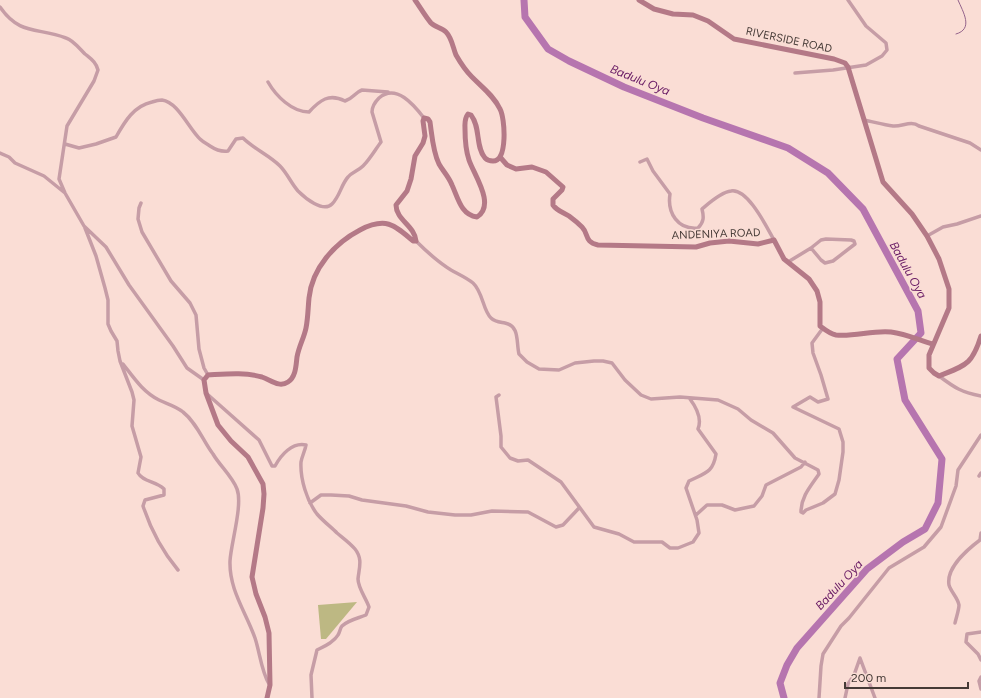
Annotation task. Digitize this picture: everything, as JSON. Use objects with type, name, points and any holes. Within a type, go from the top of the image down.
[{"type":"street","points":[[268,82],[272,90],[281,98],[290,105],[304,112],[309,112],[317,102],[328,98],[340,98],[345,101],[352,99],[362,90],[392,92],[413,103],[424,118],[428,119],[430,122],[435,151],[439,163],[452,183],[461,206],[466,212],[477,217],[484,209],[485,203],[480,185],[468,159],[465,136],[465,118],[468,114],[474,120],[478,130],[481,150],[485,158],[491,162],[500,157],[503,149],[503,127],[500,108],[486,90],[472,77],[456,55],[450,37],[446,32],[432,24],[415,0]]},
{"type":"street","points":[[795,73],[833,70],[866,65],[882,56],[887,50],[886,44],[866,26],[848,0]]},
{"type":"street","name":"RIVERSIDE ROAD","points":[[641,1],[654,9],[673,14],[693,15],[708,21],[734,39],[834,59],[848,67]]},
{"type":"street","points":[[0,7],[7,17],[26,29],[68,38],[96,64],[98,70],[94,81],[67,126],[59,179],[65,193],[84,226],[96,256],[105,288],[108,300],[108,324],[118,341],[120,361],[134,400],[132,426],[141,458],[138,473],[140,477],[161,486],[164,489],[164,495],[145,500],[143,506],[158,543],[178,570]]},
{"type":"street","points":[[848,67],[883,182],[912,214],[927,236],[939,260],[949,289],[950,308],[929,355],[928,361],[930,368],[934,373],[955,388],[965,393],[981,396]]},
{"type":"street","points":[[65,144],[79,148],[116,137],[125,121],[137,108],[147,103],[161,100],[170,103],[176,108],[200,140],[222,152],[228,151],[236,139],[243,138],[278,165],[305,197],[320,206],[325,207],[329,206],[338,197],[347,178],[362,168],[381,142],[372,112],[372,107],[380,98],[389,92]]},
{"type":"street","points":[[416,241],[415,235],[398,214],[396,204],[407,191],[411,179],[415,156],[423,143],[425,136],[424,118]]},
{"type":"street","points":[[864,120],[894,126],[916,124],[970,143],[981,150]]},
{"type":"street","points":[[0,153],[9,157],[15,163],[44,176],[65,193]]},
{"type":"street","name":"ANDENIYA ROAD","points":[[500,157],[508,165],[516,169],[532,167],[546,172],[563,187],[553,199],[553,206],[556,210],[569,216],[583,228],[586,238],[592,244],[696,247],[710,243],[729,241],[758,244],[774,240],[784,259],[809,279],[817,291],[820,302],[820,326],[823,328]]},
{"type":"street","points":[[640,162],[647,159],[653,171],[670,194],[669,201],[671,214],[681,225],[691,229],[698,228],[703,224],[704,216],[702,209],[712,200],[730,191],[737,191],[757,210],[774,240]]},
{"type":"street","points":[[141,203],[138,219],[142,232],[171,281],[190,303],[196,315],[199,349],[204,368],[208,375]]},
{"type":"street","points":[[927,236],[943,227],[981,216]]},
{"type":"street","points":[[204,380],[208,375],[226,374],[254,375],[281,384],[289,382],[294,375],[299,346],[306,330],[309,296],[314,278],[324,260],[333,249],[353,234],[372,224],[390,224],[399,228],[451,270],[473,283],[481,294],[489,317],[495,321],[508,324],[514,328],[517,335],[519,354],[527,362],[539,369],[559,370],[575,363],[594,360],[612,363],[625,380],[641,395],[651,400],[703,398],[718,400],[738,409],[751,420],[773,433],[795,458],[818,470],[819,474],[805,495],[801,504],[801,512],[803,513],[806,510],[823,503],[835,494],[839,480],[843,452],[843,442],[839,429],[793,407],[810,397],[818,402],[828,399],[813,353],[812,343],[823,328],[835,335],[878,331],[893,332],[933,344]]},
{"type":"street","points":[[84,226],[106,247],[129,285],[187,368],[204,380],[206,393],[218,425],[231,441],[248,457],[263,484],[263,508],[252,577],[269,633],[270,685],[267,698]]},
{"type":"street","points":[[788,262],[821,240],[851,240],[854,241],[855,244],[833,261],[825,263],[811,248]]},
{"type":"street","points":[[939,376],[964,366],[973,357],[981,337]]},
{"type":"street","points":[[120,361],[144,390],[159,400],[184,412],[196,427],[213,455],[236,487],[238,501],[230,561],[231,577],[239,604],[255,637],[266,678],[270,685]]},
{"type":"street","points":[[206,393],[258,440],[273,467],[280,457],[292,446],[301,444],[306,445],[301,462],[305,488],[310,503],[316,513],[356,550],[361,562],[358,579],[369,607],[366,615],[346,624],[342,627],[338,636],[333,641],[317,650],[311,675],[312,698]]},
{"type":"street","points":[[500,395],[496,397],[501,447],[510,458],[528,460],[561,482],[594,527],[619,534],[634,542],[662,542],[670,548],[678,548],[693,542],[699,533],[696,515],[686,488],[689,481],[709,471],[715,464],[716,454],[698,429],[700,423],[695,406],[690,399]]},
{"type":"street","points":[[819,698],[823,654],[841,626],[889,568],[924,547],[941,528],[956,486],[958,470],[981,435]]},
{"type":"street","points":[[696,515],[707,505],[722,505],[735,510],[754,506],[762,496],[766,485],[801,467],[805,462]]},
{"type":"street","points":[[310,503],[321,496],[331,495],[348,496],[362,500],[406,506],[428,512],[455,516],[492,512],[528,512],[556,527],[564,525],[579,508]]},
{"type":"street","points":[[955,623],[959,605],[950,586],[949,578],[953,567],[969,548],[980,540],[981,533]]},
{"type":"street","points":[[954,596],[960,597]]},
{"type":"street","points":[[981,632],[967,634],[966,642],[978,654],[981,660]]},
{"type":"street","points":[[845,698],[848,684],[854,675],[860,658],[875,698]]},
{"type":"street","points":[[981,677],[979,681],[981,689]]},
{"type":"shaded area","points":[[357,602],[326,639],[321,639],[318,605]]},
{"type":"waterway","name":"Badulu Oya","points":[[524,0],[525,17],[548,49],[569,61],[624,87],[703,118],[788,148],[828,173],[863,209],[918,311],[921,333],[897,359],[905,400],[942,459],[938,503],[925,529],[903,542],[867,569],[797,648],[787,665],[780,683],[784,698]]},
{"type":"waterway","points":[[956,34],[961,32],[965,28],[966,24],[966,20],[958,0]]}]
